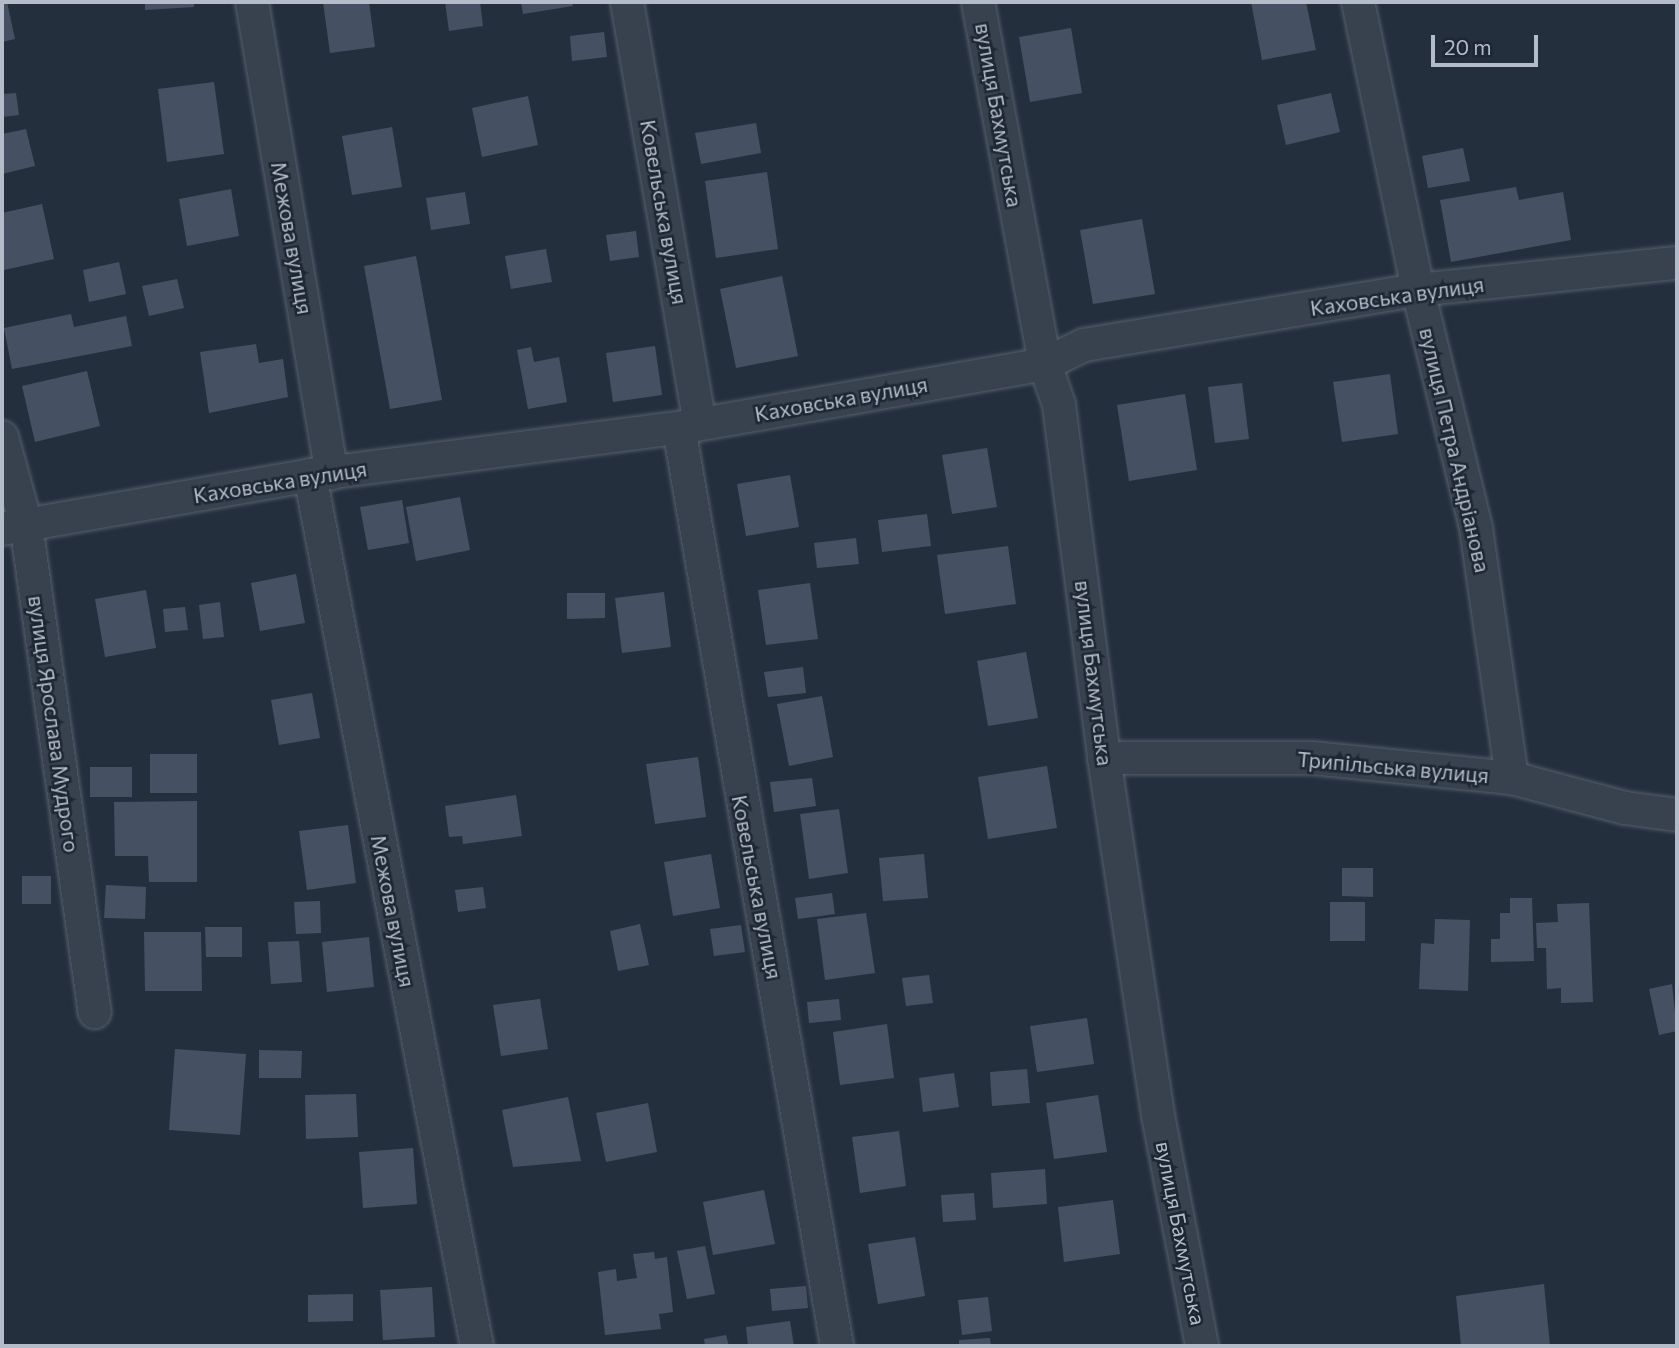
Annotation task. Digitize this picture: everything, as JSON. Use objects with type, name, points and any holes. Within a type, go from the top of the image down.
[{"type":"street","name":"Межова вулиця","points":[[252,2],[321,474],[477,1346]]},
{"type":"street","name":"Ковельська вулиця","points":[[627,2],[689,426],[837,1346]]},
{"type":"street","name":"вулиця Бахмутська","points":[[978,2],[1045,364],[1059,405],[1104,758],[1158,1115],[1202,1346]]},
{"type":"street","name":"вулиця Петра Андріанова","points":[[1359,2],[1418,290],[1476,528],[1512,778]]},
{"type":"street","name":"Каховська вулиця","points":[[14,526],[321,474],[689,426],[1045,364],[1084,345],[1418,290],[1677,262]]},
{"type":"street","name":"вулиця Ярослава Мудрого","points":[[2,437],[14,526],[95,1012]]},
{"type":"street","name":"Трипільська вулиця","points":[[1104,758],[1312,758],[1512,778],[1625,808],[1677,815]]},
{"type":"building","points":[[2,2],[7,2],[15,39],[2,42]]},
{"type":"building","points":[[145,2],[194,2],[194,7],[145,10]]},
{"type":"building","points":[[323,2],[369,2],[375,47],[330,53]]},
{"type":"building","points":[[445,2],[480,2],[483,26],[449,31]]},
{"type":"building","points":[[521,2],[572,2],[573,6],[523,14]]},
{"type":"building","points":[[1251,2],[1306,2],[1316,50],[1262,60]]},
{"type":"building","points":[[1071,28],[1082,93],[1030,102],[1019,37]]},
{"type":"building","points":[[604,32],[607,57],[572,61],[570,36]]},
{"type":"building","points":[[214,82],[224,154],[167,162],[158,89]]},
{"type":"building","points":[[16,93],[19,115],[2,117],[2,94]]},
{"type":"building","points":[[1331,93],[1340,132],[1286,145],[1277,105]]},
{"type":"building","points":[[528,96],[538,145],[482,157],[472,108]]},
{"type":"building","points":[[756,123],[761,153],[701,164],[695,133]]},
{"type":"building","points":[[392,127],[402,187],[352,195],[342,136]]},
{"type":"building","points":[[26,129],[35,166],[2,174],[2,134]]},
{"type":"building","points":[[1463,148],[1470,181],[1428,188],[1422,156]]},
{"type":"building","points":[[767,172],[778,249],[716,258],[705,181]]},
{"type":"building","points":[[1516,187],[1519,200],[1563,192],[1571,240],[1451,262],[1440,200]]},
{"type":"building","points":[[231,189],[239,236],[187,246],[179,199]]},
{"type":"building","points":[[465,192],[470,224],[431,230],[426,198]]},
{"type":"building","points":[[42,204],[54,259],[4,270],[2,213]]},
{"type":"building","points":[[1142,219],[1155,294],[1093,304],[1080,230]]},
{"type":"building","points":[[636,231],[639,257],[610,261],[606,235]]},
{"type":"building","points":[[546,249],[552,282],[511,289],[505,256]]},
{"type":"building","points":[[416,256],[442,400],[390,409],[364,266]]},
{"type":"building","points":[[119,262],[126,294],[89,302],[83,270]]},
{"type":"building","points":[[782,276],[798,356],[736,368],[720,289]]},
{"type":"building","points":[[177,279],[184,308],[149,316],[142,286]]},
{"type":"building","points":[[71,314],[74,327],[126,316],[132,346],[12,369],[4,328]]},
{"type":"building","points":[[256,344],[259,363],[283,359],[288,397],[209,413],[200,352]]},
{"type":"building","points":[[655,346],[662,395],[613,402],[606,353]]},
{"type":"building","points":[[531,347],[534,362],[559,357],[567,402],[528,409],[517,350]]},
{"type":"building","points":[[87,371],[100,426],[35,442],[22,386]]},
{"type":"building","points":[[1390,374],[1398,434],[1342,442],[1333,382]]},
{"type":"building","points":[[1242,383],[1249,439],[1215,443],[1208,387]]},
{"type":"building","points":[[1185,394],[1197,470],[1129,481],[1117,405]]},
{"type":"building","points":[[987,448],[997,507],[952,514],[942,455]]},
{"type":"building","points":[[790,475],[799,527],[746,536],[737,484]]},
{"type":"building","points":[[460,497],[470,550],[416,561],[406,507]]},
{"type":"building","points":[[402,500],[409,543],[368,550],[360,507]]},
{"type":"building","points":[[927,514],[931,546],[882,552],[878,520]]},
{"type":"building","points":[[856,538],[859,564],[817,568],[814,543]]},
{"type":"building","points":[[1008,546],[1016,604],[945,614],[937,555]]},
{"type":"building","points":[[296,574],[305,623],[260,631],[251,583]]},
{"type":"building","points":[[810,583],[818,639],[766,645],[758,590]]},
{"type":"building","points":[[146,590],[156,648],[105,657],[95,599]]},
{"type":"building","points":[[664,592],[671,647],[622,653],[615,598]]},
{"type":"building","points":[[567,593],[605,593],[605,618],[567,619]]},
{"type":"building","points":[[220,602],[224,637],[203,639],[199,605]]},
{"type":"building","points":[[185,607],[188,630],[165,632],[163,609]]},
{"type":"building","points":[[1026,652],[1038,718],[988,726],[977,661]]},
{"type":"building","points":[[803,667],[806,693],[768,697],[764,672]]},
{"type":"building","points":[[312,693],[320,738],[279,745],[271,700]]},
{"type":"building","points":[[822,696],[833,757],[789,766],[777,704]]},
{"type":"building","points":[[150,754],[197,754],[197,793],[150,793]]},
{"type":"building","points":[[698,757],[706,817],[655,824],[646,764]]},
{"type":"building","points":[[1047,766],[1057,828],[988,839],[978,777]]},
{"type":"building","points":[[90,767],[132,767],[132,797],[90,797]]},
{"type":"building","points":[[812,778],[816,806],[774,812],[770,782]]},
{"type":"building","points":[[516,795],[522,836],[463,844],[462,836],[449,837],[445,806]]},
{"type":"building","points":[[197,801],[197,882],[149,882],[148,856],[115,856],[114,802]]},
{"type":"building","points":[[839,809],[848,873],[809,879],[800,814]]},
{"type":"building","points":[[348,825],[356,883],[307,890],[299,831]]},
{"type":"building","points":[[711,854],[720,908],[673,916],[664,862]]},
{"type":"building","points":[[924,854],[928,898],[883,901],[879,858]]},
{"type":"building","points":[[1342,868],[1373,868],[1373,897],[1342,896]]},
{"type":"building","points":[[22,876],[51,876],[51,904],[22,904]]},
{"type":"building","points":[[106,885],[146,887],[145,919],[104,918]]},
{"type":"building","points":[[483,887],[486,908],[458,912],[455,890]]},
{"type":"building","points":[[832,893],[835,914],[798,919],[795,898]]},
{"type":"building","points":[[1510,898],[1532,898],[1534,961],[1491,962],[1491,939],[1500,939],[1500,913],[1510,913]]},
{"type":"building","points":[[320,901],[321,933],[296,934],[294,902]]},
{"type":"building","points":[[1330,902],[1365,902],[1365,941],[1330,941]]},
{"type":"building","points":[[1589,903],[1593,1002],[1561,1003],[1561,988],[1547,989],[1546,948],[1537,948],[1536,923],[1558,922],[1557,904]]},
{"type":"building","points":[[866,913],[875,973],[825,980],[817,919]]},
{"type":"building","points":[[1435,919],[1470,920],[1468,991],[1419,989],[1421,943],[1434,944]]},
{"type":"building","points":[[640,924],[649,965],[618,971],[610,931]]},
{"type":"building","points":[[741,925],[745,952],[714,956],[710,929]]},
{"type":"building","points":[[205,927],[242,927],[242,957],[206,957]]},
{"type":"building","points":[[144,932],[201,932],[202,991],[145,991]]},
{"type":"building","points":[[369,937],[374,987],[327,992],[322,942]]},
{"type":"building","points":[[299,941],[302,982],[271,984],[268,942]]},
{"type":"building","points":[[929,975],[933,1003],[906,1006],[902,978]]},
{"type":"building","points":[[1672,984],[1677,1031],[1659,1035],[1649,989]]},
{"type":"building","points":[[540,999],[548,1049],[501,1056],[493,1005]]},
{"type":"building","points":[[839,999],[841,1020],[809,1023],[807,1002]]},
{"type":"building","points":[[1087,1018],[1094,1064],[1037,1072],[1030,1026]]},
{"type":"building","points":[[887,1024],[894,1078],[840,1085],[833,1032]]},
{"type":"building","points":[[175,1049],[246,1054],[240,1135],[169,1130]]},
{"type":"building","points":[[259,1050],[302,1051],[301,1078],[259,1078]]},
{"type":"building","points":[[1027,1069],[1030,1103],[992,1106],[990,1072]]},
{"type":"building","points":[[954,1073],[959,1107],[923,1112],[919,1078]]},
{"type":"building","points":[[356,1094],[358,1137],[306,1139],[305,1095]]},
{"type":"building","points":[[1098,1095],[1107,1152],[1054,1159],[1046,1103]]},
{"type":"building","points":[[568,1097],[581,1161],[513,1167],[502,1110]]},
{"type":"building","points":[[648,1103],[657,1152],[606,1162],[596,1113]]},
{"type":"building","points":[[899,1131],[906,1186],[860,1193],[852,1137]]},
{"type":"building","points":[[413,1148],[417,1204],[363,1208],[359,1152]]},
{"type":"building","points":[[1045,1169],[1047,1204],[993,1208],[991,1173]]},
{"type":"building","points":[[764,1190],[775,1244],[713,1255],[703,1202]]},
{"type":"building","points":[[974,1193],[976,1220],[943,1222],[941,1195]]},
{"type":"building","points":[[1113,1200],[1120,1254],[1064,1262],[1058,1207]]},
{"type":"building","points":[[915,1237],[925,1296],[878,1304],[868,1244]]},
{"type":"building","points":[[705,1246],[715,1294],[687,1299],[677,1251]]},
{"type":"building","points":[[654,1252],[655,1259],[667,1257],[673,1312],[659,1314],[661,1329],[605,1335],[598,1272],[616,1269],[617,1281],[637,1278],[633,1254]]},
{"type":"building","points":[[1544,1284],[1550,1346],[1461,1346],[1456,1296]]},
{"type":"building","points":[[806,1286],[808,1308],[772,1311],[770,1289]]},
{"type":"building","points":[[432,1287],[435,1337],[383,1340],[380,1290]]},
{"type":"building","points":[[353,1294],[353,1321],[308,1322],[308,1295]]},
{"type":"building","points":[[988,1297],[992,1331],[962,1335],[958,1300]]},
{"type":"building","points":[[790,1321],[794,1346],[748,1346],[746,1327]]},
{"type":"building","points":[[726,1335],[729,1346],[705,1346],[704,1339]]},
{"type":"building","points":[[990,1338],[991,1346],[959,1346],[959,1340]]}]
